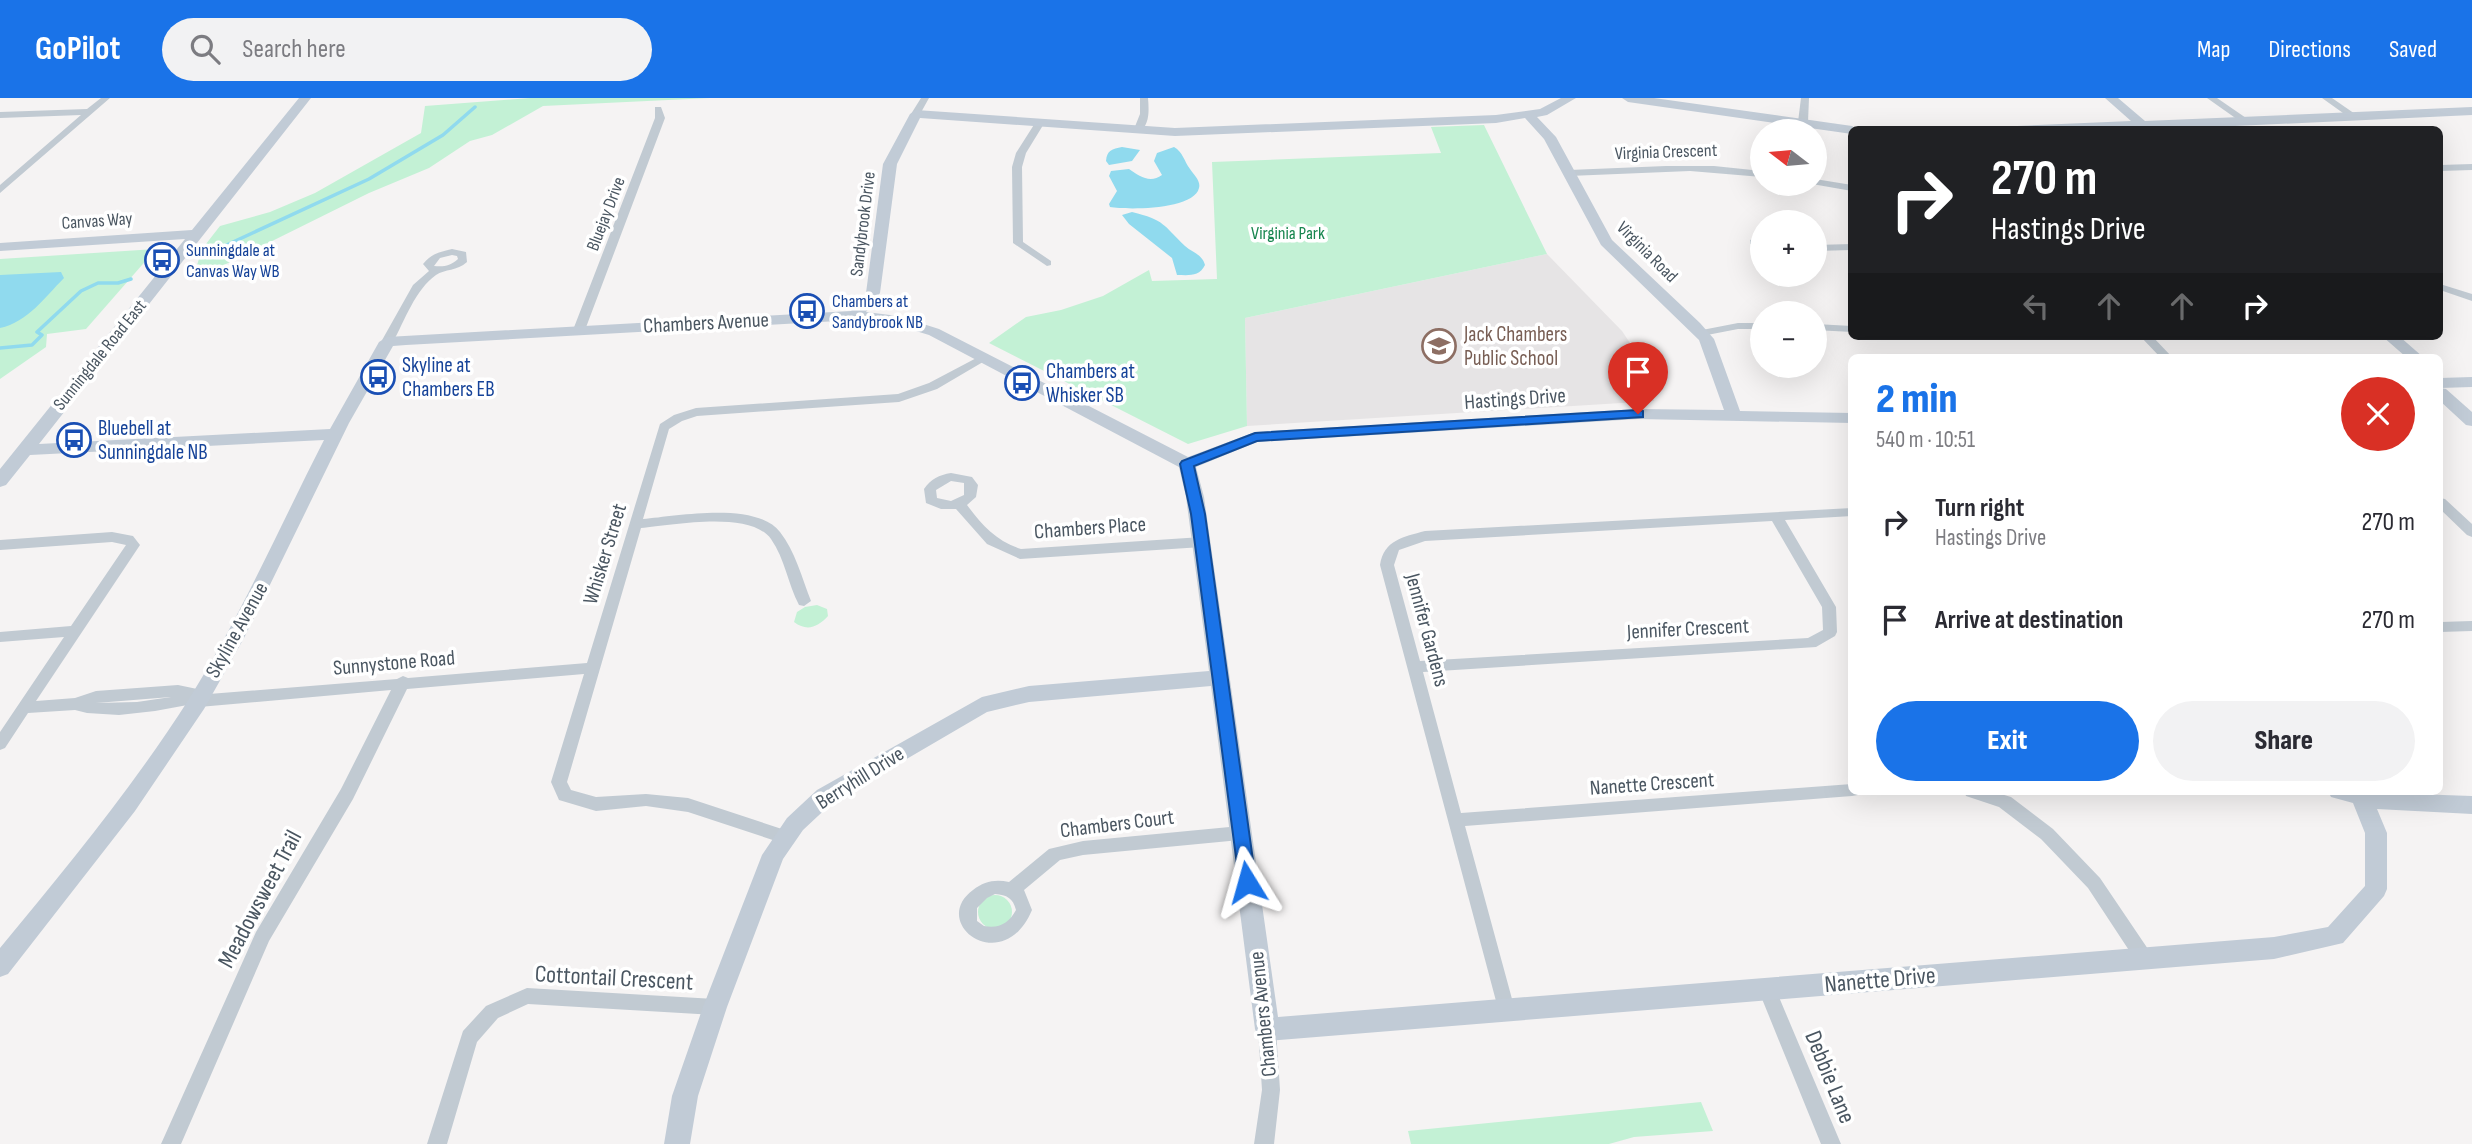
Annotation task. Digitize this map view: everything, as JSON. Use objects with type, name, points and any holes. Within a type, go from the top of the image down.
[{"type":"street","points":[[0,190],[106,98]]},
{"type":"street","name":"Sunningdale Road East","points":[[0,481],[305,98]]},
{"type":"street","name":"Sandybrook Drive","points":[[856,315],[873,293],[890,164],[925,98]]},
{"type":"street","points":[[1139,129],[1145,114],[1144,98]]},
{"type":"street","points":[[916,114],[1206,131],[1529,115],[1560,105],[1570,98]]},
{"type":"street","points":[[1628,98],[1678,101],[1785,119]]},
{"type":"street","points":[[1803,119],[1805,98]]},
{"type":"street","points":[[2097,98],[2137,126]]},
{"type":"street","points":[[2111,98],[2137,126]]},
{"type":"street","points":[[2211,98],[2244,120]]},
{"type":"street","points":[[2326,98],[2353,116]]},
{"type":"street","name":"Bluejay Drive","points":[[579,330],[658,125],[661,113],[657,109]]},
{"type":"street","points":[[2153,126],[2472,111]]},
{"type":"street","points":[[0,115],[91,112]]},
{"type":"street","name":"Virginia Road","points":[[1529,115],[1550,137],[1606,242],[1702,333],[1734,416]]},
{"type":"street","points":[[1040,122],[1021,153],[1017,167],[1018,243],[1047,263]]},
{"type":"street","points":[[1827,126],[1848,129]]},
{"type":"street","name":"Virginia Crescent","points":[[1569,173],[1696,167],[1721,167],[1750,172]]},
{"type":"street","points":[[2443,168],[2472,167]]},
{"type":"street","points":[[1827,184],[1848,187]]},
{"type":"street","name":"Canvas Way","points":[[0,247],[197,234]]},
{"type":"street","points":[[1827,248],[1848,247]]},
{"type":"street","name":"Skyline Avenue","points":[[0,966],[122,815],[200,698],[274,562],[335,434],[418,285],[436,270]]},
{"type":"street","points":[[2443,288],[2472,298]]},
{"type":"street","name":"Chambers Avenue","points":[[387,342],[856,315],[898,321],[934,332],[1187,464],[1202,542],[1267,1029],[1271,1090],[1264,1144]]},
{"type":"street","points":[[1702,333],[1750,326]]},
{"type":"street","points":[[1827,328],[1848,329]]},
{"type":"street","points":[[2150,340],[2163,354]]},
{"type":"street","points":[[2378,340],[2394,354]]},
{"type":"street","points":[[2395,340],[2411,354]]},
{"type":"street","name":"Whisker Street","points":[[785,836],[688,805],[646,800],[596,804],[565,795],[559,782],[664,427],[696,411],[899,398],[933,386],[984,357]]},
{"type":"street","points":[[2443,385],[2472,382]]},
{"type":"street","points":[[2443,386],[2472,406]]},
{"type":"street","points":[[2443,387],[2472,421]]},
{"type":"street","name":"Hastings Drive","points":[[1187,464],[1255,437],[1638,414],[1848,418]]},
{"type":"street","points":[[24,450],[335,434]]},
{"type":"street","name":"Chambers Place","points":[[959,504],[982,535],[999,547],[1020,554],[1202,542]]},
{"type":"street","points":[[2443,505],[2472,532]]},
{"type":"street","name":"Jennifer Gardens","points":[[1506,1010],[1387,565],[1388,554],[1395,544],[1425,536],[1848,512]]},
{"type":"street","name":"Jennifer Crescent","points":[[1415,667],[1811,643],[1830,632],[1829,607],[1776,516]]},
{"type":"street","points":[[636,523],[738,517],[769,528],[780,544],[804,601]]},
{"type":"street","points":[[0,545],[112,537],[128,538],[133,545],[0,744]]},
{"type":"street","points":[[2443,627],[2472,626]]},
{"type":"street","points":[[0,637],[76,631]]},
{"type":"street","name":"Sunnystone Road","points":[[24,708],[75,704],[89,710],[178,703],[200,698],[592,668]]},
{"type":"street","name":"Berryhill Drive","points":[[677,1144],[685,1096],[715,1007],[774,855],[785,836],[825,796],[982,705],[1029,694],[1220,678]]},
{"type":"street","name":"Meadowsweet Trail","points":[[171,1144],[262,936],[346,794],[403,682]]},
{"type":"street","name":"Nanette Crescent","points":[[1456,820],[1848,790]]},
{"type":"street","points":[[1984,795],[2005,802],[2047,834],[2094,883],[2144,958]]},
{"type":"street","name":"Nanette Drive","points":[[1267,1029],[2274,948],[2335,936],[2376,889],[2376,833],[2351,795]]},
{"type":"street","points":[[2354,795],[2384,802],[2472,805]]},
{"type":"street","name":"Chambers Court","points":[[1012,890],[1055,854],[1083,848],[1240,833]]},
{"type":"street","name":"Debbie Lane","points":[[1767,989],[1831,1144]]},
{"type":"street","name":"Cottontail Crescent","points":[[437,1144],[469,1037],[492,1012],[527,996],[715,1007]]},
{"type":"shaded area","name":"Jack Chambers Public School","points":[[1547,254],[1622,331],[1642,361],[1654,401],[1247,426],[1245,318]]},
{"type":"green space","points":[[530,98],[710,98],[543,106],[492,135],[470,141],[429,168],[369,193],[216,269],[194,275],[202,249],[220,226],[270,212],[315,193],[421,133],[425,106]]},
{"type":"green space","name":"Virginia Park","points":[[1484,125],[1547,254],[1245,318],[1247,426],[1188,444],[989,343],[1026,317],[1061,310],[1103,296],[1149,270],[1152,281],[1217,279],[1212,162],[1441,153],[1431,127]]},
{"type":"green space","points":[[156,249],[86,329],[47,334],[46,347],[0,379],[0,259]]},
{"type":"green space","points":[[817,605],[827,609],[828,616],[820,623],[803,627],[794,622],[797,612]]},
{"type":"green space","points":[[995,895],[1007,900],[1012,912],[1007,924],[995,929],[983,924],[978,912],[983,900]]},
{"type":"green space","points":[[1701,1102],[1713,1131],[1634,1137],[1609,1144],[1411,1144],[1408,1131]]},
{"type":"water","points":[[1122,147],[1140,150],[1132,161],[1109,165],[1106,161],[1109,152]]},
{"type":"water","points":[[1174,147],[1198,180],[1199,188],[1194,195],[1185,201],[1159,207],[1110,207],[1109,204],[1117,191],[1109,176],[1111,171],[1129,169],[1145,178],[1158,178],[1162,175],[1154,161],[1157,153]]},
{"type":"water","points":[[1132,212],[1163,224],[1185,246],[1202,258],[1205,265],[1203,269],[1193,274],[1177,275],[1172,258],[1129,224],[1122,215]]},
{"type":"water","points":[[61,272],[64,278],[28,315],[0,328],[0,275]]},
{"type":"waterway","points":[[205,255],[369,179],[443,135],[475,107]]},
{"type":"waterway","points":[[0,348],[32,345],[42,335],[37,332],[81,291],[98,283],[118,283],[131,279]]},
{"type":"place","name":"Sunningdale at Canvas Way WB","points":[[162,260]]},
{"type":"place","name":"Chambers at Sandybrook NB","points":[[807,311]]},
{"type":"place","name":"Jack Chambers Public School","points":[[1439,346]]},
{"type":"place","name":"Skyline at Chambers EB","points":[[378,377]]},
{"type":"place","name":"Chambers at Whisker SB","points":[[1022,383]]},
{"type":"place","name":"Bluebell at Sunningdale NB","points":[[74,440]]},
{"type":"route","points":[[1247,882],[1198,514],[1187,464],[1255,437],[1638,414]]}]
